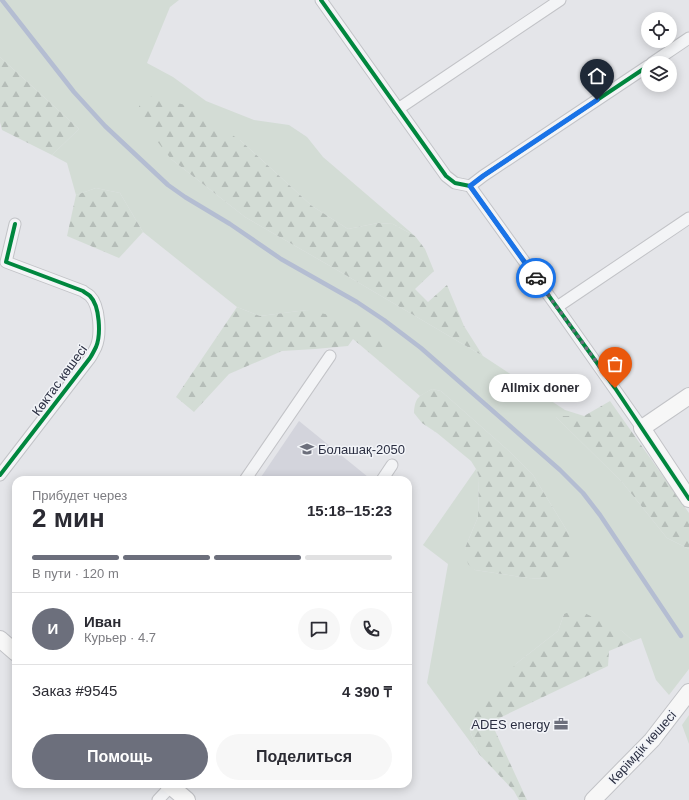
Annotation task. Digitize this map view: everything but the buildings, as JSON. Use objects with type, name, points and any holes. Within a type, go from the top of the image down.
[{"type":"street","points":[[321,0],[446,176],[454,183],[470,186],[642,428],[689,499]]},
{"type":"street","points":[[398,109],[560,0]]},
{"type":"street","points":[[662,56],[689,38]]},
{"type":"street","points":[[470,186],[641,71]]},
{"type":"street","points":[[557,307],[689,218]]},
{"type":"street","name":"Көктас көшесі","points":[[0,475],[90,358],[96,348],[99,336],[98,317],[94,301],[90,296],[83,291],[6,262],[15,224]]},
{"type":"street","points":[[248,476],[330,356]]},
{"type":"street","points":[[642,428],[689,396]]},
{"type":"street","points":[[385,476],[392,465]]},
{"type":"street","points":[[0,639],[12,650]]},
{"type":"street","name":"Көрімдік көшесі","points":[[593,800],[652,740],[689,692]]},
{"type":"street","points":[[158,800],[168,788]]},
{"type":"street","points":[[173,788],[187,800]]},
{"type":"shaded area","name":"Болашақ-2050","points":[[299,421],[367,476],[262,476]]},
{"type":"green space","points":[[0,0],[179,0],[170,7],[147,63],[173,77],[206,101],[254,120],[289,125],[307,137],[323,157],[415,236],[393,224],[378,223],[348,229],[312,206],[240,140],[171,159],[245,217],[483,356],[565,410],[584,416],[556,417],[622,482],[667,538],[689,549],[689,669],[669,695],[656,680],[641,638],[633,641],[622,631],[564,614],[558,631],[517,663],[470,731],[479,754],[427,683],[448,564],[423,545],[476,469],[479,477],[478,517],[465,548],[475,570],[528,578],[547,579],[569,534],[533,475],[510,452],[441,391],[432,389],[420,396],[385,366],[385,350],[307,310],[260,316],[237,307],[143,232],[120,193],[96,188],[76,195],[67,163],[52,155],[79,129],[0,57]]},
{"type":"green space","points":[[0,57],[79,129],[52,155],[2,130],[0,122]]},
{"type":"green space","points":[[152,96],[185,105],[240,140],[312,206],[348,229],[378,223],[393,224],[415,236],[425,249],[434,271],[415,289],[428,302],[447,285],[464,326],[483,356],[245,217],[171,159],[139,118],[139,106]]},
{"type":"green space","points":[[96,188],[120,193],[143,232],[119,258],[67,236],[76,195]]},
{"type":"green space","points":[[237,307],[260,316],[307,310],[361,322],[380,337],[385,350],[385,366],[353,339],[348,346],[282,351],[229,374],[194,412],[176,397]]},
{"type":"green space","points":[[432,389],[441,391],[510,452],[533,475],[569,534],[573,550],[563,574],[547,579],[528,578],[475,570],[468,564],[465,548],[478,517],[479,477],[471,461],[437,433],[422,423],[414,413],[415,403],[418,398]]},
{"type":"green space","points":[[610,401],[689,513],[689,549],[667,538],[622,482],[555,416],[584,416]]},
{"type":"green space","points":[[576,609],[622,631],[633,641],[609,651],[608,666],[491,722],[527,800],[519,800],[514,791],[479,754],[470,731],[477,707],[517,663],[558,631],[564,614]]},
{"type":"green space","points":[[689,715],[689,744],[682,725]]},
{"type":"waterway","points":[[2,0],[74,92],[105,126],[168,185],[230,224],[281,259],[357,302],[384,320],[421,348],[560,470],[583,493],[600,515],[681,636]]},
{"type":"cycle path","points":[[321,0],[446,176],[455,183],[470,186],[615,388],[689,499]]},
{"type":"cycle path","points":[[470,186],[641,71]]},
{"type":"cycle path","points":[[0,475],[90,358],[98,342],[99,335],[98,313],[96,306],[89,295],[83,291],[6,262],[15,224]]},
{"type":"way so far","points":[[536,278],[615,388]]},
{"type":"place","name":"Allmix doner","points":[[615,388]]},
{"type":"place","name":"Болашақ-2050","points":[[307,449]]},
{"type":"place","name":"ADES energy","points":[[561,724]]},
{"type":"route","points":[[536,278],[470,186],[597,100]]}]
